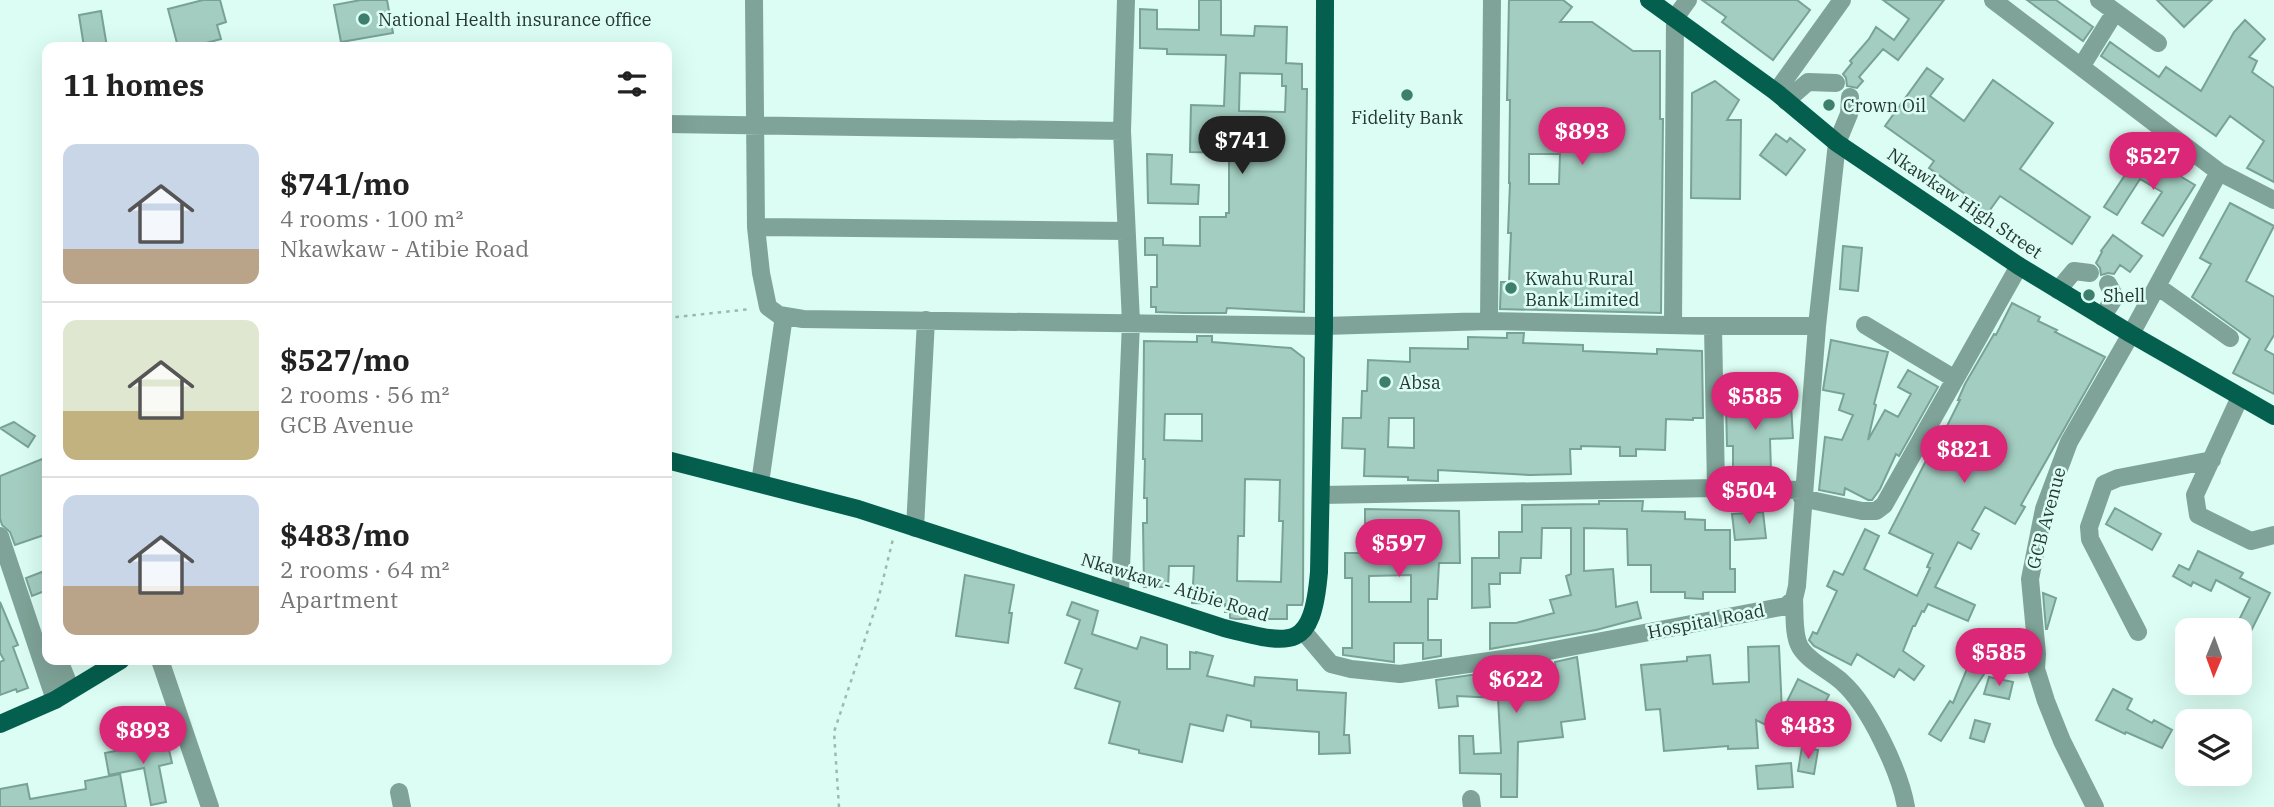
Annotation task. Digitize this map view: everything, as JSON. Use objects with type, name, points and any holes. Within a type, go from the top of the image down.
[{"type":"main road","points":[[1303,631],[1314,611],[1317,591],[1321,495],[1325,0]]},
{"type":"main road","name":"Nkawkaw High Street","points":[[1649,0],[1781,97],[1837,143],[2019,266],[2274,416]]},
{"type":"main road","name":"Nkawkaw - Atibie Road","points":[[672,461],[897,522],[1224,628],[1277,640],[1292,639],[1303,631]]},
{"type":"main road","points":[[0,724],[55,700],[99,666]]},
{"type":"street","points":[[754,0],[756,227],[761,273],[776,311],[760,483]]},
{"type":"street","points":[[1120,593],[1131,322],[1122,131],[1126,0]]},
{"type":"street","points":[[1489,321],[1492,0]]},
{"type":"street","points":[[1673,326],[1675,18],[1688,0]]},
{"type":"street","points":[[1781,97],[1842,0]]},
{"type":"street","points":[[1993,0],[2219,172],[2274,200]]},
{"type":"street","points":[[2099,0],[2158,43]]},
{"type":"street","points":[[2081,67],[2115,12]]},
{"type":"street","points":[[1781,97],[1808,82],[1836,83]]},
{"type":"street","points":[[1850,97],[1849,114],[1837,143],[1817,326],[1794,598],[1796,635],[1799,646],[1808,656],[1844,683],[1857,700],[1882,740],[1906,807]]},
{"type":"street","points":[[672,124],[1122,131]]},
{"type":"street","name":"GCB Avenue","points":[[2095,807],[2062,741],[2036,669],[2030,579],[2044,509],[2069,442],[2219,172]]},
{"type":"street","points":[[756,227],[1126,231]]},
{"type":"street","points":[[1321,495],[1716,488],[1803,494],[1862,511],[1876,511],[1884,505],[2019,266]]},
{"type":"street","points":[[2058,290],[2074,271],[2090,273]]},
{"type":"street","points":[[2102,317],[2115,297],[2108,284]]},
{"type":"street","points":[[2157,286],[2230,338]]},
{"type":"street","points":[[776,311],[803,319],[1324,326],[1489,321],[1673,326],[1817,326]]},
{"type":"street","points":[[915,528],[926,320]]},
{"type":"street","points":[[1865,325],[1955,379]]},
{"type":"street","points":[[1713,326],[1716,488]]},
{"type":"street","points":[[2240,397],[2195,495],[2198,515],[2251,541],[2274,535]]},
{"type":"street","points":[[2138,632],[2090,539],[2089,527],[2104,484],[2119,478],[2212,460]]},
{"type":"street","points":[[0,536],[42,661]]},
{"type":"street","name":"Hospital Road","points":[[1303,631],[1331,664],[1400,674],[1523,656],[1772,609],[1786,606],[1794,598]]},
{"type":"street","points":[[43,665],[55,700]]},
{"type":"street","points":[[61,665],[71,690]]},
{"type":"street","points":[[162,665],[211,807]]},
{"type":"path","points":[[672,318],[776,311]]},
{"type":"path","points":[[839,807],[834,732],[878,600],[897,522]]},
{"type":"building","points":[[203,0],[220,0],[226,22],[217,25],[221,39],[210,42],[177,42],[168,9]]},
{"type":"building","name":"National Health insurance office","points":[[361,0],[387,0],[393,33],[341,42],[334,5]]},
{"type":"building","points":[[1199,0],[1221,0],[1221,35],[1254,36],[1255,26],[1287,27],[1286,63],[1302,64],[1302,89],[1307,89],[1304,312],[1227,308],[1226,313],[1183,313],[1156,312],[1156,307],[1151,307],[1151,287],[1157,287],[1157,255],[1145,255],[1145,238],[1163,238],[1163,245],[1200,246],[1200,217],[1226,217],[1226,213],[1229,213],[1229,153],[1190,152],[1191,105],[1224,106],[1226,55],[1167,54],[1167,49],[1140,48],[1140,9],[1157,10],[1157,29],[1199,30]],"holes":[[[1240,73],[1282,74],[1282,86],[1286,86],[1285,112],[1239,111]]]},
{"type":"building","points":[[1509,0],[1563,0],[1572,7],[1560,22],[1592,22],[1633,51],[1660,51],[1660,119],[1663,119],[1661,313],[1500,309],[1501,282],[1509,282],[1511,233],[1508,233],[1510,100],[1507,100]],"holes":[[[1529,154],[1560,154],[1559,184],[1529,184]]]},
{"type":"building","points":[[1702,0],[1797,0],[1810,10],[1773,60],[1722,22],[1726,17]]},
{"type":"building","points":[[1883,0],[1944,0],[1898,60],[1883,49],[1859,77],[1863,81],[1857,88],[1847,86],[1843,74],[1876,27],[1894,40],[1909,19]]},
{"type":"building","points":[[2027,0],[2056,0],[2093,27],[2083,41]]},
{"type":"building","points":[[2157,0],[2212,0],[2184,27]]},
{"type":"building","points":[[101,11],[106,42],[83,42],[79,15]]},
{"type":"building","points":[[2245,20],[2265,39],[2249,57],[2257,61],[2252,72],[2274,88],[2274,182],[2247,168],[2264,141],[2230,116],[2216,136],[2101,56],[2110,42],[2159,77],[2166,67],[2201,91],[2234,32]]},
{"type":"building","points":[[1927,68],[1943,79],[1930,96],[1964,121],[1993,80],[2053,123],[2020,169],[2090,217],[2072,244],[2000,196],[1987,214],[1929,168],[1934,161],[1885,126]]},
{"type":"building","points":[[1715,81],[1739,100],[1727,120],[1741,120],[1740,199],[1691,198],[1692,93]]},
{"type":"building","points":[[1776,134],[1787,142],[1790,138],[1805,150],[1786,175],[1760,155]]},
{"type":"building","points":[[2140,152],[2195,185],[2163,236],[2142,223],[2162,192],[2140,179],[2117,215],[2104,207]]},
{"type":"building","points":[[1147,154],[1172,155],[1171,184],[1199,185],[1198,204],[1148,203]]},
{"type":"building","points":[[2230,203],[2274,226],[2246,281],[2274,297],[2274,335],[2265,350],[2274,355],[2274,394],[2233,373],[2250,339],[2192,297],[2211,264],[2200,258]]},
{"type":"building","points":[[2113,235],[2142,256],[2130,272],[2120,265],[2114,274],[2101,275],[2096,263]]},
{"type":"building","points":[[1843,246],[1862,248],[1858,291],[1840,289]]},
{"type":"building","points":[[2012,303],[2040,317],[2038,321],[2057,330],[2055,332],[2105,357],[2021,505],[2025,507],[2015,524],[1985,507],[1972,530],[1979,534],[1971,549],[1958,542],[1935,587],[1975,605],[1968,621],[1928,604],[1913,626],[1903,651],[1924,666],[1914,680],[1899,669],[1894,677],[1857,654],[1851,665],[1814,646],[1809,640],[1813,632],[1817,634],[1837,591],[1827,586],[1834,571],[1843,575],[1865,529],[1879,536],[1864,569],[1917,596],[1930,568],[1927,567],[1933,554],[1889,533],[1932,449],[1935,450],[1965,384],[1994,334],[1996,335]]},
{"type":"building","points":[[1507,333],[1524,333],[1523,343],[1583,345],[1583,351],[1657,354],[1657,349],[1702,351],[1703,418],[1666,419],[1665,450],[1636,449],[1636,456],[1620,456],[1620,447],[1581,446],[1581,449],[1570,449],[1571,474],[1530,475],[1438,470],[1438,481],[1364,476],[1365,449],[1342,448],[1343,418],[1361,418],[1362,391],[1367,391],[1368,360],[1410,362],[1410,348],[1468,349],[1468,337],[1507,338]],"holes":[[[1389,418],[1414,418],[1414,448],[1388,447]]]},
{"type":"building","points":[[1197,336],[1212,336],[1212,342],[1291,348],[1304,358],[1303,600],[1302,605],[1287,605],[1287,619],[1230,618],[1230,612],[1225,612],[1225,604],[1192,603],[1194,566],[1169,566],[1168,587],[1144,587],[1143,523],[1147,523],[1147,498],[1144,498],[1143,459],[1144,341],[1197,342]],"holes":[[[1165,414],[1202,414],[1202,441],[1164,440]],[[1245,479],[1280,480],[1279,521],[1283,521],[1281,582],[1237,581],[1238,536],[1244,536]]]},
{"type":"building","points":[[1831,340],[1888,352],[1874,404],[1876,405],[1868,440],[1885,410],[1898,417],[1911,394],[1898,387],[1908,370],[1938,387],[1899,456],[1896,454],[1872,500],[1845,488],[1844,495],[1819,490],[1825,437],[1842,440],[1853,415],[1839,410],[1844,394],[1823,390]]},
{"type":"building","points":[[1747,388],[1748,404],[1755,403],[1755,407],[1791,405],[1793,438],[1770,439],[1771,472],[1733,473],[1733,446],[1727,446],[1726,405],[1733,404],[1733,389]]},
{"type":"building","points":[[14,422],[35,436],[28,447],[0,428]]},
{"type":"building","points":[[42,459],[42,536],[15,545],[0,518],[0,476]]},
{"type":"building","points":[[1599,501],[1643,501],[1642,511],[1685,512],[1685,519],[1705,520],[1705,530],[1730,530],[1730,569],[1735,569],[1735,592],[1703,592],[1703,599],[1685,598],[1685,592],[1651,592],[1651,565],[1628,565],[1627,529],[1584,528],[1584,571],[1613,569],[1616,607],[1637,602],[1641,618],[1596,630],[1490,649],[1490,623],[1516,623],[1554,613],[1550,600],[1571,595],[1566,576],[1571,574],[1571,528],[1542,528],[1541,558],[1521,558],[1520,573],[1500,573],[1500,584],[1489,584],[1490,607],[1472,608],[1472,558],[1499,558],[1499,532],[1522,532],[1522,505],[1599,504]]},
{"type":"building","points":[[2115,508],[2161,534],[2152,550],[2106,524]]},
{"type":"building","points":[[1365,509],[1459,511],[1460,563],[1439,563],[1437,599],[1428,599],[1428,640],[1441,640],[1441,656],[1423,659],[1423,643],[1394,643],[1394,662],[1343,655],[1343,648],[1352,648],[1352,578],[1345,578],[1345,553],[1365,553]],"holes":[[[1411,575],[1411,602],[1369,602],[1369,576]]]},
{"type":"building","points":[[1763,512],[1766,538],[1735,540],[1732,514]]},
{"type":"building","points":[[2198,551],[2243,573],[2240,578],[2270,593],[2252,629],[2252,618],[2240,618],[2250,598],[2216,580],[2211,591],[2193,582],[2191,586],[2173,576],[2179,565],[2189,570]]},
{"type":"building","points":[[42,572],[42,592],[32,596],[26,578]]},
{"type":"building","points":[[965,575],[1014,585],[1008,643],[956,636]]},
{"type":"building","points":[[2043,593],[2056,598],[2047,629],[2046,629]]},
{"type":"building","points":[[0,602],[18,645],[13,647],[28,688],[0,695],[0,662],[4,660],[0,653]]},
{"type":"building","points":[[1072,602],[1098,611],[1092,634],[1137,649],[1141,637],[1167,645],[1167,669],[1190,669],[1190,652],[1196,652],[1213,656],[1207,676],[1254,686],[1255,677],[1297,680],[1297,690],[1346,693],[1344,735],[1349,735],[1350,753],[1319,754],[1319,732],[1251,727],[1251,721],[1227,715],[1223,731],[1190,724],[1182,762],[1139,753],[1139,750],[1109,743],[1120,702],[1075,688],[1082,669],[1065,663],[1080,620],[1067,615]]},
{"type":"building","points":[[1779,646],[1782,712],[1798,679],[1829,695],[1804,744],[1756,720],[1758,748],[1728,749],[1728,746],[1664,751],[1660,709],[1646,710],[1641,665],[1687,661],[1687,657],[1710,655],[1713,684],[1749,682],[1748,647]]},
{"type":"building","points":[[1975,649],[1993,660],[1941,741],[1929,734],[1950,701],[1953,703]]},
{"type":"building","points":[[1577,657],[1585,719],[1561,722],[1563,737],[1518,742],[1517,797],[1501,797],[1501,774],[1460,773],[1459,736],[1473,736],[1474,754],[1501,753],[1498,698],[1457,696],[1458,706],[1439,708],[1436,680],[1513,669],[1513,683],[1557,677],[1555,662]]},
{"type":"building","points":[[1989,677],[2013,682],[2009,699],[1984,694]]},
{"type":"building","points":[[2113,689],[2132,699],[2127,709],[2152,723],[2154,720],[2172,730],[2162,748],[2096,720]]},
{"type":"building","points":[[1975,720],[1990,724],[1984,742],[1970,738]]},
{"type":"building","points":[[167,741],[172,763],[159,766],[166,802],[151,805],[144,768],[109,775],[105,753]]},
{"type":"building","points":[[1802,747],[1818,750],[1814,774],[1798,771]]},
{"type":"building","points":[[1791,763],[1793,787],[1758,789],[1756,766]]},
{"type":"building","points":[[120,774],[126,807],[0,807],[0,789],[27,784],[30,799],[86,789],[85,781]]},
{"type":"place","name":"National Health insurance office","points":[[364,19]]},
{"type":"place","name":"Fidelity Bank","points":[[1407,95]]},
{"type":"place","name":"Crown Oil","points":[[1829,105]]},
{"type":"place","name":"Kwahu Rural Bank Limited","points":[[1511,288]]},
{"type":"place","name":"Shell","points":[[2089,295]]},
{"type":"place","name":"Absa","points":[[1385,382]]}]
